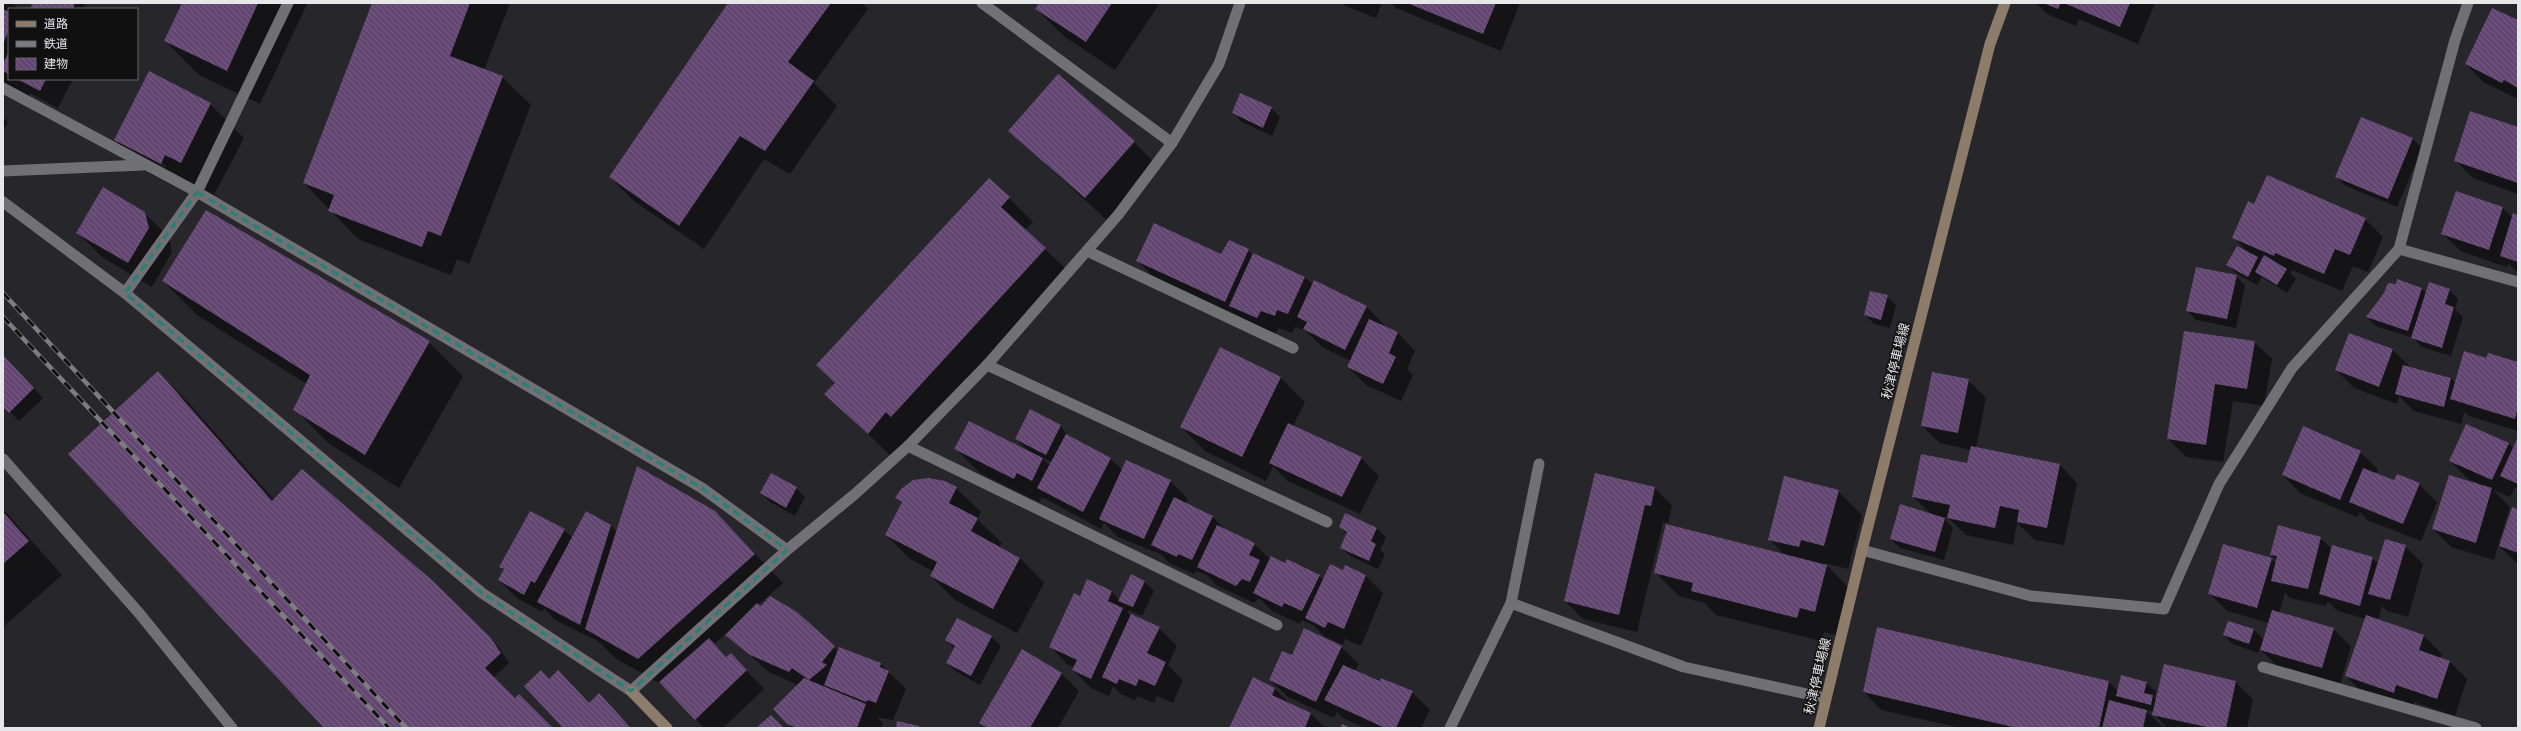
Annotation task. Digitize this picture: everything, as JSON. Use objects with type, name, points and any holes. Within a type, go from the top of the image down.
[{"type":"main road","name":"秋津停車場線","points":[[1819,728],[1825,698],[1862,550],[1990,44],[2005,3]]},
{"type":"main road","points":[[631,691],[666,728]]},
{"type":"street","points":[[125,293],[197,192],[288,3]]},
{"type":"street","points":[[982,3],[1172,143]]},
{"type":"street","points":[[3,202],[125,293],[482,593],[631,691],[787,550],[855,494],[908,446],[987,365],[1118,215],[1172,143],[1219,64],[1240,3]]},
{"type":"street","points":[[1862,550],[2032,596],[2164,609],[2219,484],[2292,368],[2399,249],[2455,40],[2468,3]]},
{"type":"street","points":[[3,88],[144,165],[197,192],[702,488],[787,550]]},
{"type":"street","points":[[3,171],[144,165]]},
{"type":"street","points":[[2399,249],[2518,282]]},
{"type":"street","points":[[1087,251],[1293,348]]},
{"type":"street","points":[[987,365],[1327,522]]},
{"type":"street","points":[[908,446],[1277,625]]},
{"type":"street","points":[[3,459],[139,613],[232,728]]},
{"type":"street","points":[[1450,728],[1511,603],[1539,464]]},
{"type":"street","points":[[1511,603],[1684,667],[1825,698]]},
{"type":"street","points":[[2263,667],[2476,728]]},
{"type":"highlighted area","points":[[197,192],[702,488],[787,550],[631,691],[482,593],[125,293]]},
{"type":"building","points":[[32,3],[75,3],[73,8],[31,8]]},
{"type":"building","points":[[182,3],[258,3],[227,71],[164,41]]},
{"type":"building","points":[[372,3],[470,3],[450,56],[503,76],[441,236],[428,231],[422,247],[328,211],[334,195],[303,183]]},
{"type":"building","points":[[728,3],[831,3],[788,62],[814,81],[765,151],[740,136],[679,226],[609,177]]},
{"type":"building","points":[[1039,3],[1112,3],[1086,42],[1035,9]]},
{"type":"building","points":[[1407,3],[1496,3],[1483,34]]},
{"type":"building","points":[[2043,3],[2061,3],[2058,9]]},
{"type":"building","points":[[2064,3],[2130,3],[2120,27]]},
{"type":"building","points":[[2492,8],[2518,20],[2518,88],[2504,80],[2502,83],[2465,64]]},
{"type":"building","points":[[3,9],[8,12],[8,32],[3,44]]},
{"type":"building","points":[[8,54],[8,74],[3,71],[3,63]]},
{"type":"building","points":[[149,71],[211,103],[181,163],[165,155],[161,164],[114,140]]},
{"type":"building","points":[[1058,74],[1135,141],[1085,198],[1008,131]]},
{"type":"building","points":[[19,80],[46,80],[40,91]]},
{"type":"building","points":[[1240,93],[1272,107],[1263,128],[1232,113]]},
{"type":"building","points":[[2470,111],[2518,127],[2518,183],[2454,161]]},
{"type":"building","points":[[2361,117],[2413,138],[2388,199],[2335,177]]},
{"type":"building","points":[[2267,175],[2366,218],[2350,255],[2335,249],[2324,274],[2275,253],[2274,256],[2232,238],[2248,201],[2254,204]]},
{"type":"building","points":[[989,178],[1010,197],[1001,207],[1046,248],[891,417],[886,412],[868,434],[824,394],[835,383],[816,365]]},
{"type":"building","points":[[103,187],[145,212],[149,228],[128,263],[76,233]]},
{"type":"building","points":[[2456,191],[2503,207],[2489,250],[2441,234]]},
{"type":"building","points":[[206,210],[430,341],[365,455],[293,410],[310,375],[162,281]]},
{"type":"building","points":[[2513,213],[2518,215],[2518,262],[2500,256]]},
{"type":"building","points":[[1154,223],[1221,254],[1229,240],[1249,249],[1225,302],[1136,261]]},
{"type":"building","points":[[2237,246],[2258,257],[2248,277],[2226,265]]},
{"type":"building","points":[[1253,253],[1305,277],[1288,314],[1277,310],[1275,316],[1261,311],[1257,318],[1229,306]]},
{"type":"building","points":[[2264,255],[2287,269],[2277,285],[2255,272]]},
{"type":"building","points":[[2196,267],[2237,275],[2227,319],[2186,311]]},
{"type":"building","points":[[2397,279],[2422,288],[2408,331],[2366,317],[2384,293],[2388,283],[2396,284]]},
{"type":"building","points":[[1314,280],[1367,306],[1345,350],[1303,329],[1307,322],[1297,317]]},
{"type":"building","points":[[2429,282],[2450,289],[2445,304],[2454,307],[2442,348],[2411,338]]},
{"type":"building","points":[[1870,291],[1888,295],[1881,320],[1864,315]]},
{"type":"building","points":[[1369,319],[1398,332],[1389,353],[1396,357],[1383,384],[1347,367]]},
{"type":"building","points":[[2184,331],[2255,341],[2247,389],[2215,384],[2206,445],[2167,439]]},
{"type":"building","points":[[2349,333],[2393,349],[2379,387],[2335,370]]},
{"type":"building","points":[[1220,347],[1281,377],[1242,457],[1180,427]]},
{"type":"building","points":[[2464,351],[2486,358],[2488,353],[2518,362],[2518,408],[2515,419],[2450,399]]},
{"type":"building","points":[[3,355],[34,388],[9,413],[3,407]]},
{"type":"building","points":[[2403,365],[2451,378],[2444,407],[2395,394]]},
{"type":"building","points":[[158,371],[272,501],[302,469],[433,581],[490,637],[501,653],[485,668],[515,698],[519,694],[553,728],[324,728],[68,454]]},
{"type":"building","points":[[1932,372],[1969,379],[1958,433],[1921,426]]},
{"type":"building","points":[[1030,409],[1061,425],[1046,455],[1015,439]]},
{"type":"building","points":[[969,421],[1043,458],[1032,481],[1017,473],[1014,479],[954,449]]},
{"type":"building","points":[[1288,423],[1362,457],[1342,497],[1269,463]]},
{"type":"building","points":[[2466,424],[2509,443],[2492,480],[2449,461]]},
{"type":"building","points":[[2303,426],[2361,451],[2340,500],[2282,475]]},
{"type":"building","points":[[1066,434],[1111,458],[1083,512],[1037,488]]},
{"type":"building","points":[[2518,439],[2518,484],[2500,476]]},
{"type":"building","points":[[1971,446],[2060,464],[2047,528],[2017,522],[2019,510],[2000,506],[1995,528],[1947,518],[1950,505],[1912,497],[1921,454],[1967,463]]},
{"type":"building","points":[[1126,460],[1171,480],[1144,539],[1099,519]]},
{"type":"building","points":[[637,466],[715,511],[755,554],[638,659],[585,629]]},
{"type":"building","points":[[2363,468],[2394,480],[2397,474],[2420,483],[2403,524],[2349,502]]},
{"type":"building","points":[[771,473],[797,487],[786,508],[760,493]]},
{"type":"building","points":[[1595,473],[1655,487],[1651,506],[1645,505],[1619,615],[1564,601]]},
{"type":"building","points":[[2449,475],[2492,488],[2476,543],[2432,529]]},
{"type":"building","points":[[1784,476],[1839,490],[1824,546],[1801,540],[1799,547],[1768,540]]},
{"type":"building","points":[[929,478],[945,481],[957,487],[949,503],[978,518],[971,531],[1020,558],[993,609],[930,576],[937,562],[885,535],[902,502],[895,498],[901,489],[913,480]]},
{"type":"building","points":[[1174,497],[1213,516],[1192,560],[1178,554],[1177,557],[1151,545]]},
{"type":"building","points":[[1900,504],[1945,518],[1935,552],[1890,539]]},
{"type":"building","points":[[2512,507],[2518,509],[2518,553],[2499,546]]},
{"type":"building","points":[[530,511],[565,529],[535,583],[531,581],[524,595],[498,580],[504,569],[499,567]]},
{"type":"building","points":[[586,511],[611,525],[580,625],[537,602]]},
{"type":"building","points":[[3,512],[29,541],[3,564]]},
{"type":"building","points":[[1345,513],[1377,528],[1371,541],[1376,544],[1369,561],[1340,548],[1347,532],[1339,527]]},
{"type":"building","points":[[1666,524],[1827,565],[1815,612],[1800,608],[1797,618],[1691,591],[1693,583],[1654,573]]},
{"type":"building","points":[[1217,525],[1255,543],[1249,555],[1260,560],[1250,582],[1242,579],[1236,586],[1197,567]]},
{"type":"building","points":[[2278,525],[2321,537],[2308,589],[2271,581],[2277,556],[2270,555]]},
{"type":"building","points":[[2385,539],[2406,545],[2390,600],[2368,594]]},
{"type":"building","points":[[2223,544],[2272,558],[2257,608],[2208,594]]},
{"type":"building","points":[[2332,545],[2373,557],[2360,606],[2319,594]]},
{"type":"building","points":[[1271,556],[1285,563],[1287,559],[1320,575],[1302,611],[1284,603],[1282,607],[1253,593]]},
{"type":"building","points":[[1330,564],[1343,570],[1345,565],[1366,575],[1344,629],[1328,622],[1325,628],[1305,618]]},
{"type":"building","points":[[1131,574],[1145,581],[1133,607],[1118,601]]},
{"type":"building","points":[[1087,579],[1112,591],[1108,601],[1123,608],[1091,679],[1072,670],[1077,660],[1049,647],[1074,593],[1080,596]]},
{"type":"building","points":[[770,596],[797,612],[835,646],[822,662],[827,665],[809,680],[792,668],[789,672],[750,655],[725,635],[757,603],[761,606]]},
{"type":"building","points":[[2272,610],[2334,628],[2322,668],[2260,650]]},
{"type":"building","points":[[1131,614],[1160,627],[1147,653],[1166,662],[1155,686],[1139,679],[1136,686],[1119,679],[1117,684],[1102,677]]},
{"type":"building","points":[[2366,615],[2424,635],[2419,650],[2450,661],[2437,699],[2396,685],[2394,693],[2345,676]]},
{"type":"building","points":[[957,618],[992,636],[971,676],[946,663],[955,646],[945,640]]},
{"type":"building","points":[[2228,621],[2254,629],[2249,644],[2223,635]]},
{"type":"building","points":[[1877,627],[2109,681],[2099,728],[2017,728],[1863,692]]},
{"type":"building","points":[[1304,628],[1342,646],[1316,702],[1269,680],[1282,651],[1292,655]]},
{"type":"building","points":[[709,638],[726,657],[731,653],[747,670],[695,720],[659,682]]},
{"type":"building","points":[[839,647],[881,663],[880,667],[889,671],[876,703],[868,700],[866,702],[824,685]]},
{"type":"building","points":[[1022,649],[1062,673],[1030,728],[988,728],[979,723]]},
{"type":"building","points":[[2164,664],[2236,681],[2226,728],[2211,728],[2152,715]]},
{"type":"building","points":[[1343,665],[1380,681],[1381,678],[1413,691],[1396,728],[1385,728],[1324,700]]},
{"type":"building","points":[[541,670],[549,679],[558,670],[589,703],[599,693],[631,728],[563,728],[524,686]]},
{"type":"building","points":[[2121,675],[2147,682],[2144,693],[2153,695],[2151,705],[2116,696]]},
{"type":"building","points":[[1253,677],[1275,688],[1272,695],[1311,713],[1305,728],[1229,728]]},
{"type":"building","points":[[804,678],[866,704],[857,728],[797,728],[787,724],[773,709]]},
{"type":"building","points":[[2109,700],[2147,710],[2143,728],[2102,728]]},
{"type":"building","points":[[771,715],[784,728],[756,728]]},
{"type":"building","points":[[897,721],[919,726],[919,728],[896,728]]},
{"type":"building","points":[[1342,724],[1351,728],[1340,728]]},
{"type":"railway","points":[[3,293],[406,728]]},
{"type":"railway","points":[[3,317],[389,728]]}]
